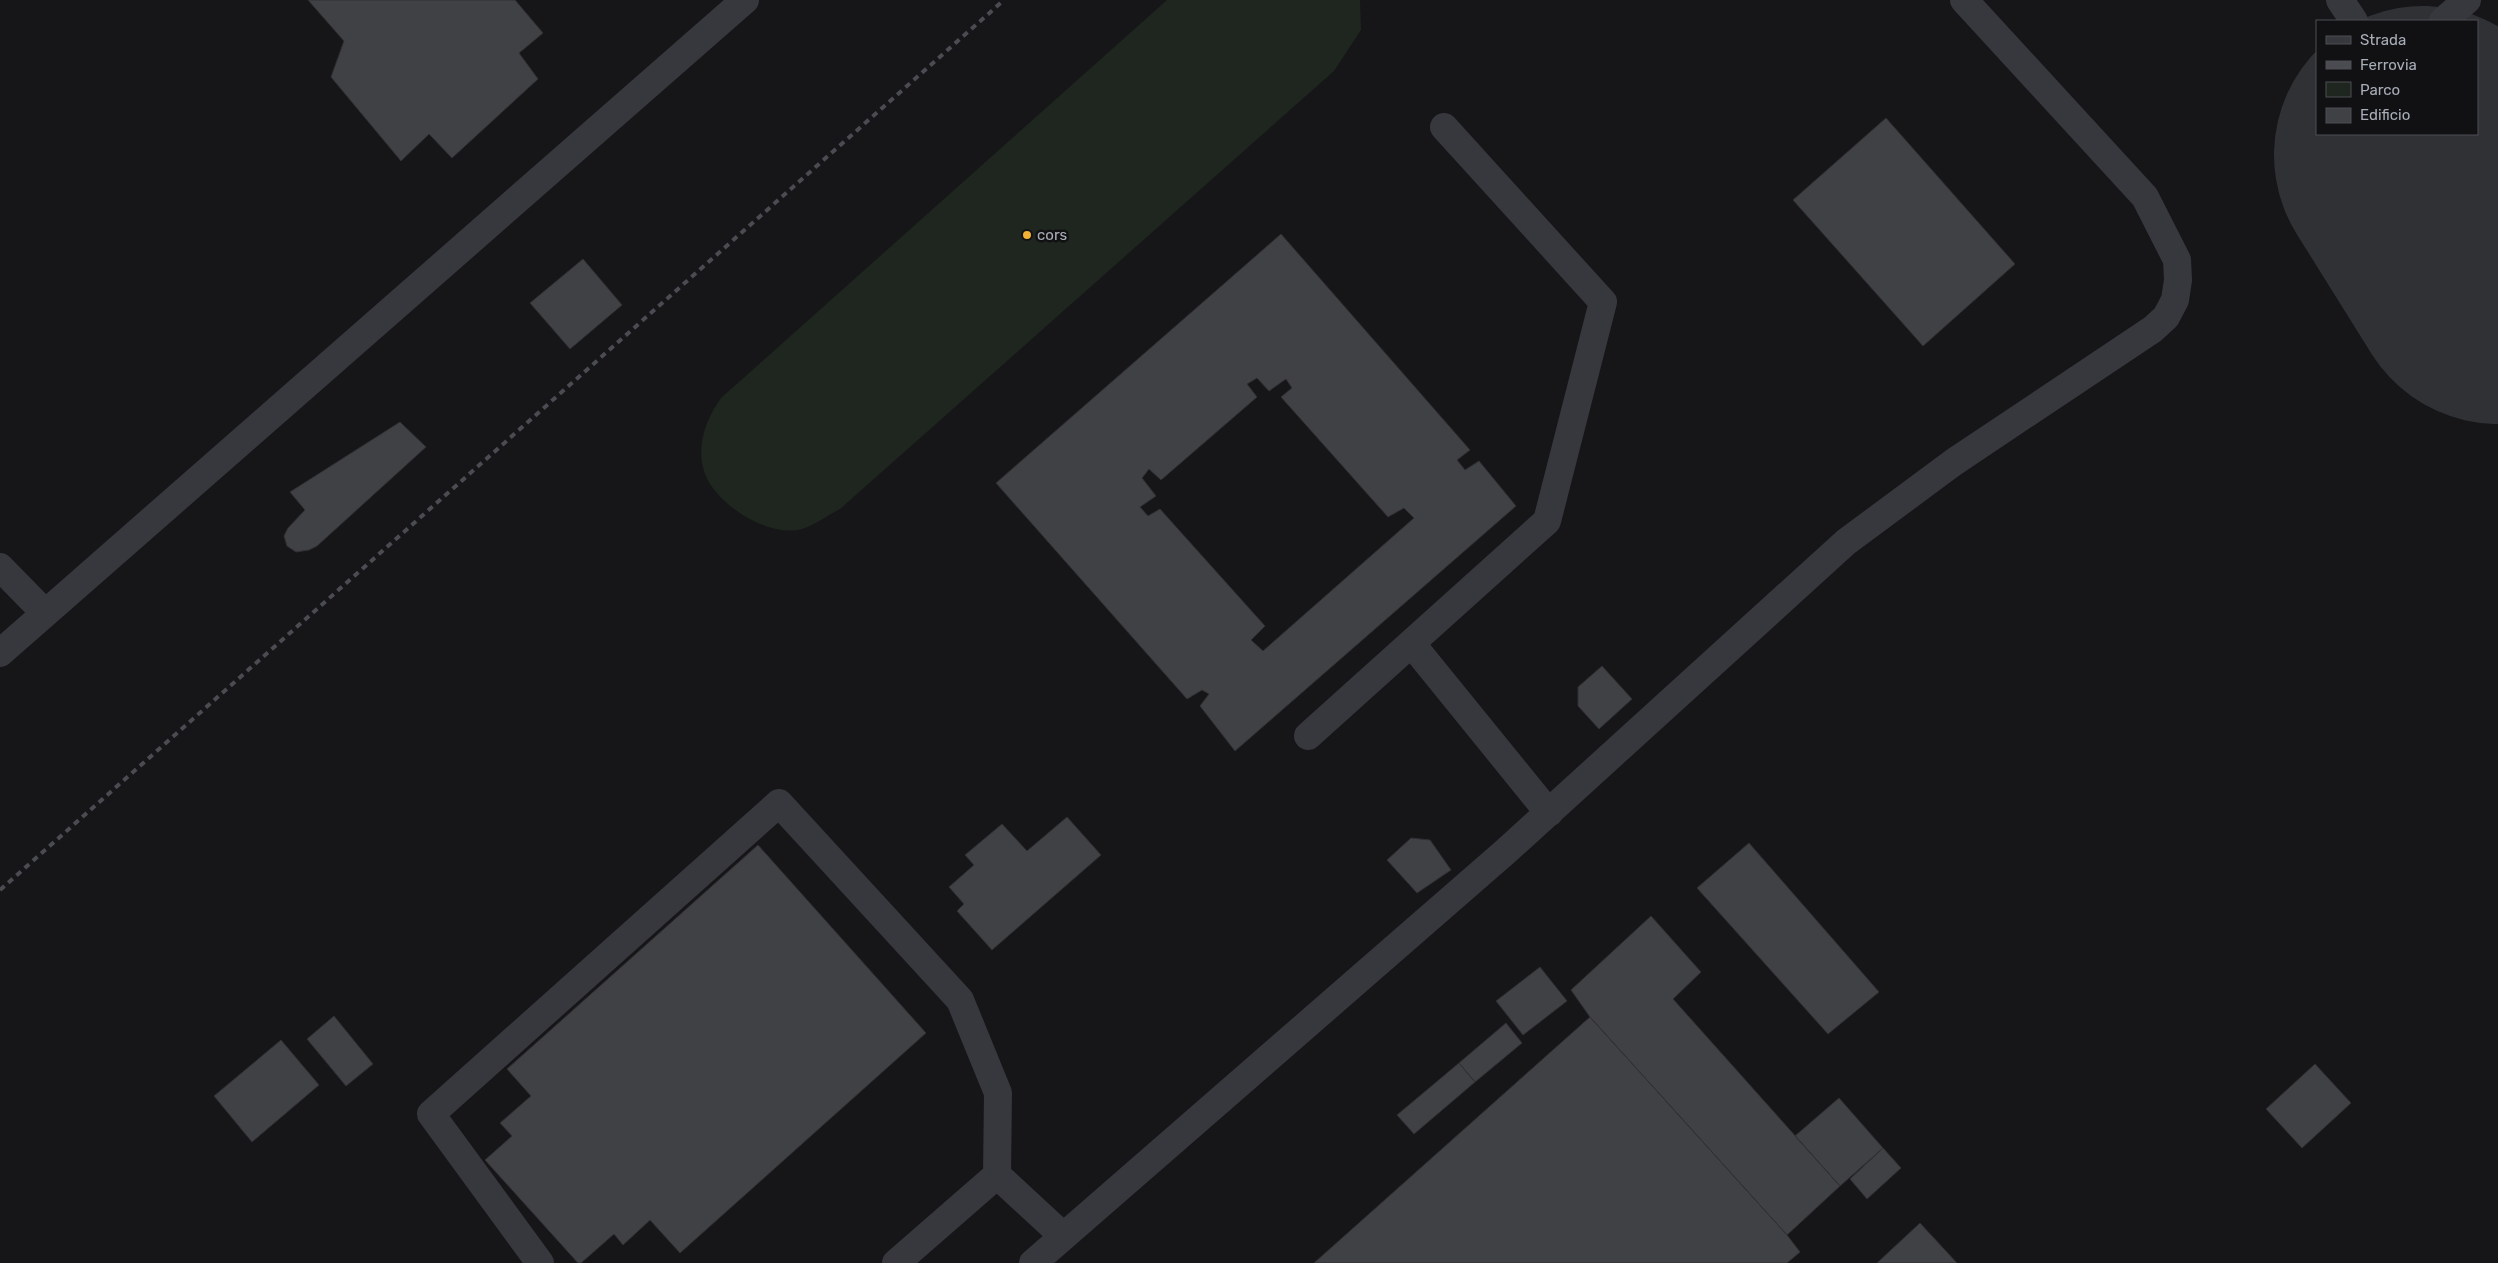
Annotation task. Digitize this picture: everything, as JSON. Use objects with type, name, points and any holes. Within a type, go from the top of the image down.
[{"type":"lane","points":[[0,653],[746,0]]},
{"type":"lane","points":[[1033,1263],[1549,813],[1846,542],[1954,462],[2153,329],[2166,317],[2175,300],[2178,280],[2177,260],[2145,196],[1964,0]]},
{"type":"lane","points":[[2340,0],[2353,20]]},
{"type":"lane","points":[[2444,20],[2467,0]]},
{"type":"lane","points":[[1308,736],[1547,521],[1602,302],[1444,128]]},
{"type":"lane","points":[[0,567],[45,613]]},
{"type":"lane","points":[[1411,644],[1549,813]]},
{"type":"lane","points":[[540,1263],[431,1114],[779,803],[960,1000],[998,1093],[997,1175],[896,1263]]},
{"type":"lane","points":[[997,1175],[1064,1236]]},
{"type":"green space","name":"cors","points":[[1167,0],[1360,0],[1361,30],[1334,71],[840,509],[802,529],[774,529],[745,516],[720,497],[711,486],[705,474],[701,454],[707,424],[721,398]]},
{"type":"building","points":[[308,0],[515,0],[543,33],[519,53],[538,79],[452,158],[429,134],[401,161],[331,77],[344,41]]},
{"type":"building","points":[[1886,118],[2015,264],[1923,346],[1793,200]]},
{"type":"building","points":[[1281,234],[1470,450],[1457,460],[1465,470],[1479,461],[1516,506],[1235,751],[1200,706],[1209,694],[1202,690],[1187,699],[996,483]],"holes":[[[1257,378],[1269,391],[1286,379],[1292,388],[1281,397],[1388,517],[1404,508],[1414,518],[1263,651],[1251,640],[1265,626],[1160,509],[1148,516],[1140,507],[1156,496],[1142,478],[1149,469],[1161,480],[1257,397],[1247,384]]]},
{"type":"building","points":[[583,259],[622,305],[570,349],[530,303]]},
{"type":"building","points":[[400,422],[426,447],[317,546],[309,550],[296,552],[287,546],[284,536],[288,528],[305,510],[290,492]]},
{"type":"building","points":[[1602,666],[1632,699],[1599,729],[1578,706],[1578,687]]},
{"type":"building","points":[[1067,817],[1101,855],[992,950],[957,911],[964,904],[949,887],[974,865],[965,855],[1002,824],[1027,851]]},
{"type":"building","points":[[1411,838],[1430,840],[1451,870],[1417,893],[1387,860]]},
{"type":"building","points":[[1749,843],[1879,992],[1828,1034],[1697,888]]},
{"type":"building","points":[[758,845],[926,1033],[680,1253],[650,1220],[623,1245],[614,1234],[581,1263],[578,1263],[485,1160],[512,1136],[500,1123],[531,1096],[507,1069]]},
{"type":"building","points":[[1651,916],[1701,972],[1673,999],[1840,1186],[1787,1235],[1590,1017],[1571,990]]},
{"type":"building","points":[[1540,967],[1567,1001],[1523,1035],[1496,1001]]},
{"type":"building","points":[[334,1016],[373,1064],[346,1086],[307,1039]]},
{"type":"building","points":[[1590,1017],[1787,1235],[1800,1252],[1787,1263],[1314,1263]]},
{"type":"building","points":[[1506,1023],[1522,1043],[1475,1082],[1459,1063]]},
{"type":"building","points":[[281,1040],[319,1085],[252,1142],[214,1096]]},
{"type":"building","points":[[1459,1063],[1475,1082],[1414,1134],[1397,1115]]},
{"type":"building","points":[[2315,1064],[2351,1103],[2302,1148],[2266,1109]]},
{"type":"building","points":[[1839,1098],[1883,1148],[1840,1186],[1795,1136]]},
{"type":"building","points":[[1883,1148],[1901,1168],[1867,1199],[1850,1179]]},
{"type":"building","points":[[1920,1223],[1957,1263],[1877,1263]]},
{"type":"runway","points":[[2423,155],[2498,275]]},
{"type":"railway","points":[[0,890],[1004,0]]},
{"type":"place","name":"cors","points":[[1027,235]]}]
